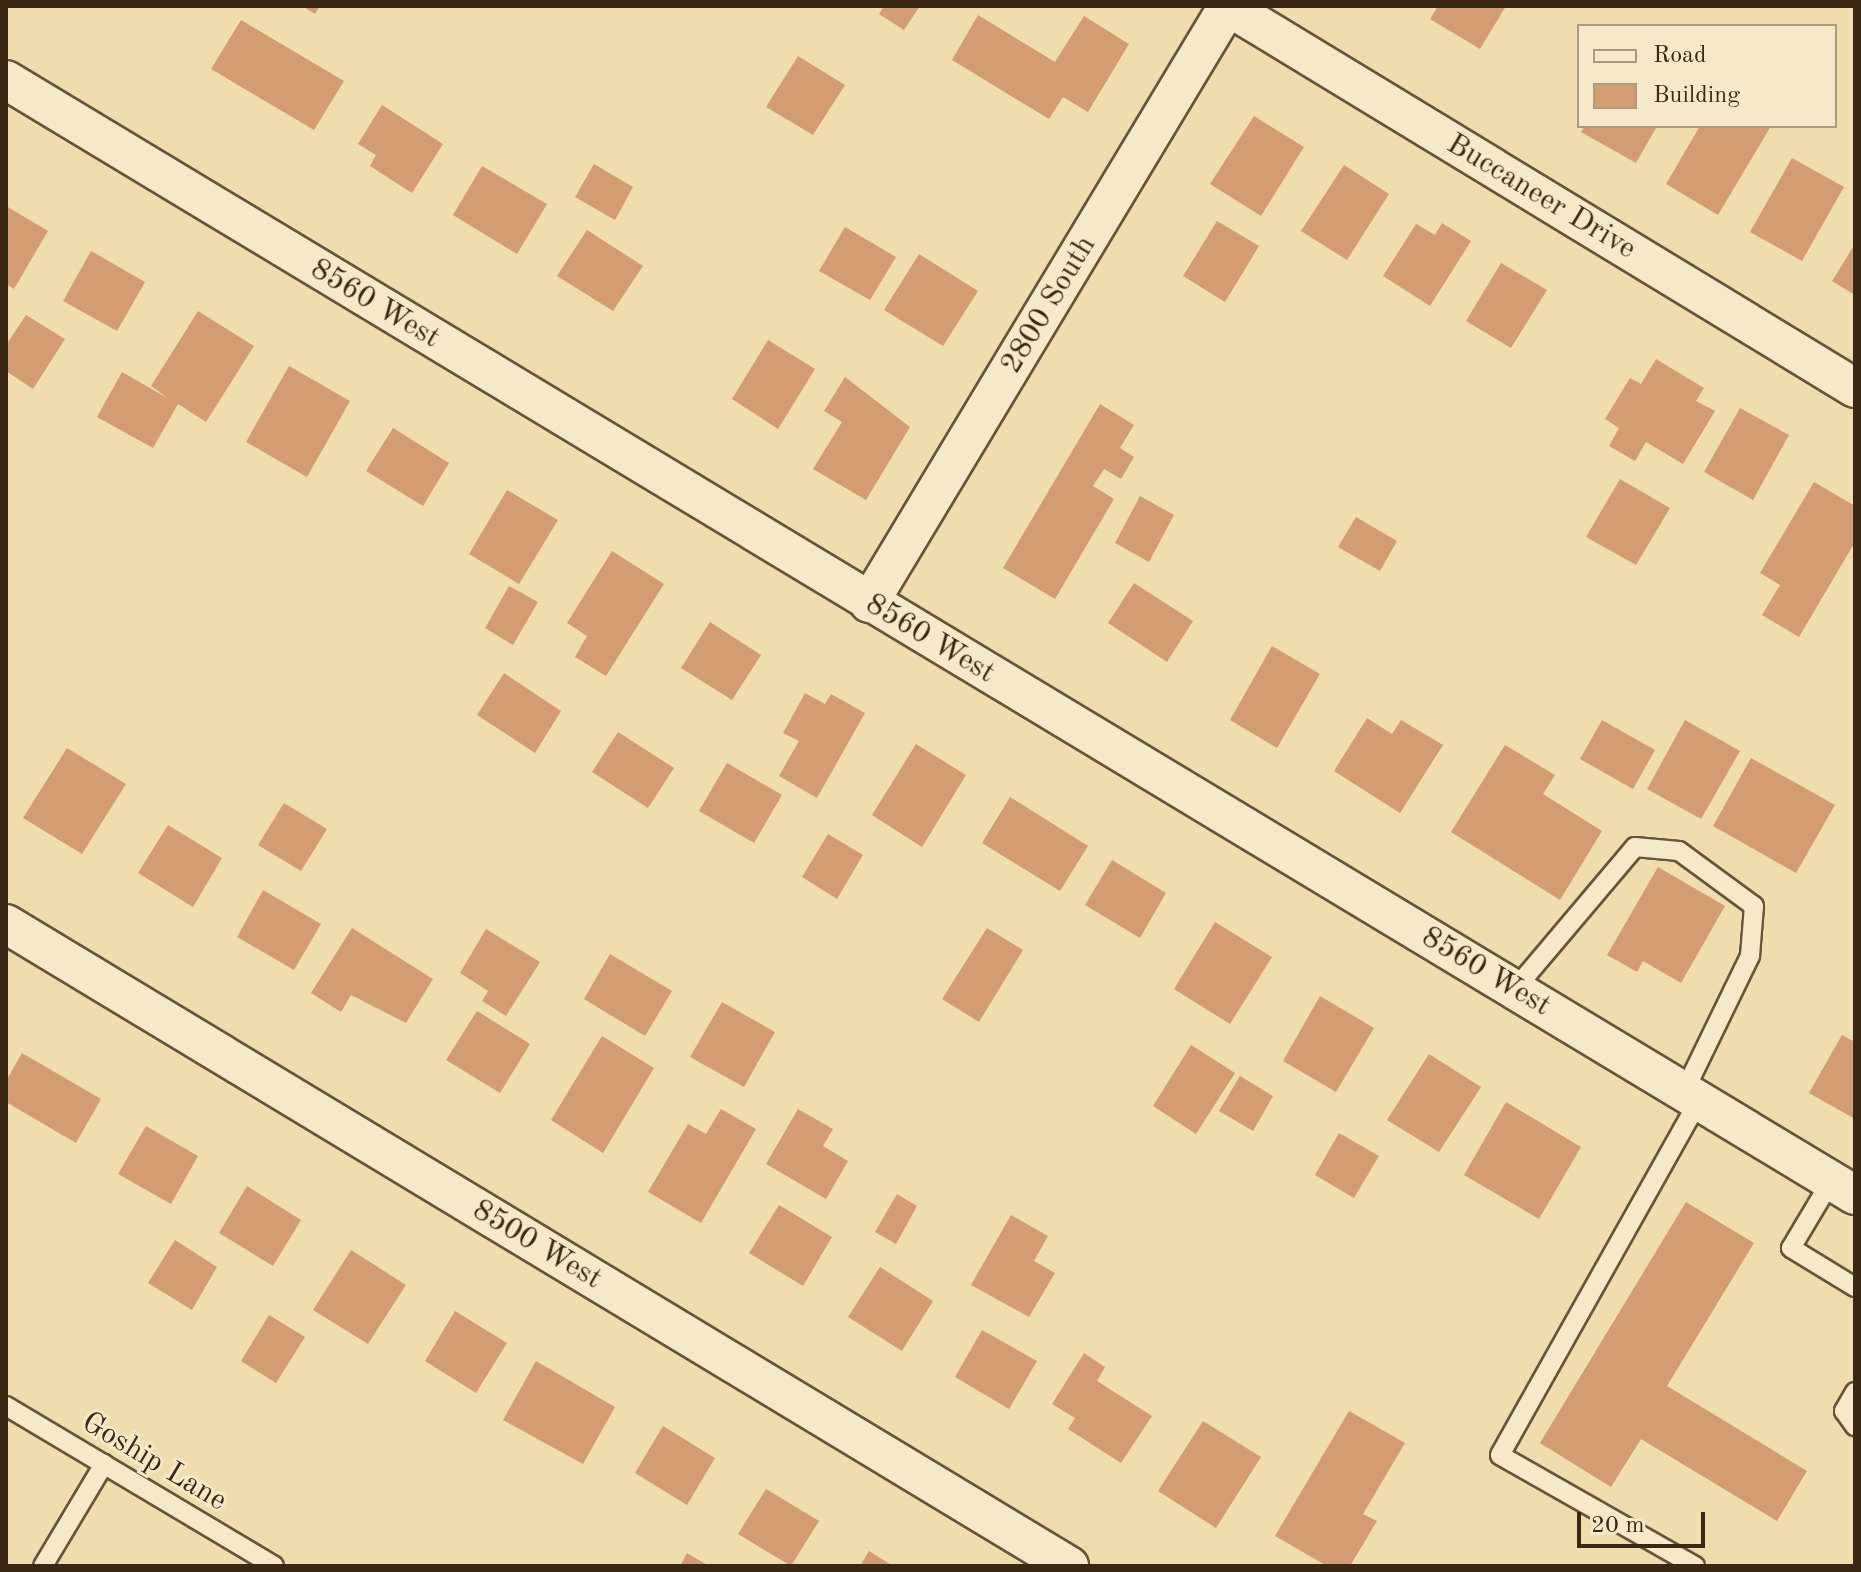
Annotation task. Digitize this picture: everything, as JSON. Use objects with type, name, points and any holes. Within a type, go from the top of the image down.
[{"type":"street","name":"Buccaneer Drive","points":[[1228,6],[1855,388]]},
{"type":"street","name":"2800 South","points":[[869,603],[1228,6]]},
{"type":"street","name":"8560 West","points":[[6,80],[1843,1188]]},
{"type":"street","name":"8500 West","points":[[6,924],[1069,1566]]},
{"type":"lane","points":[[1515,989],[1635,847],[1679,851],[1754,906],[1750,956],[1692,1096],[1500,1455],[1695,1566]]},
{"type":"lane","points":[[1843,1188],[1791,1248],[1855,1287]]},
{"type":"lane","points":[[1855,1392],[1844,1411],[1855,1426]]},
{"type":"lane","name":"Goship Lane","points":[[6,1406],[274,1566]]},
{"type":"lane","points":[[43,1566],[104,1464]]},
{"type":"building","points":[[302,6],[320,6],[315,14]]},
{"type":"building","points":[[884,6],[920,6],[904,30],[879,14]]},
{"type":"building","points":[[1438,6],[1506,6],[1480,49],[1430,19]]},
{"type":"building","points":[[978,15],[1055,62],[1084,16],[1129,44],[1088,112],[1063,97],[1049,119],[952,60]]},
{"type":"building","points":[[241,20],[344,81],[314,130],[211,69]]},
{"type":"building","points":[[798,56],[845,85],[813,135],[766,107]]},
{"type":"building","points":[[382,105],[443,144],[412,193],[370,166],[376,155],[358,144]]},
{"type":"building","points":[[1254,116],[1304,147],[1261,216],[1210,184]]},
{"type":"building","points":[[1584,128],[1656,128],[1636,163],[1581,132]]},
{"type":"building","points":[[1699,128],[1770,128],[1718,215],[1666,184]]},
{"type":"building","points":[[1792,158],[1844,187],[1802,261],[1750,232]]},
{"type":"building","points":[[594,164],[633,187],[615,220],[575,197]]},
{"type":"building","points":[[1344,165],[1389,194],[1347,260],[1301,231]]},
{"type":"building","points":[[482,166],[547,204],[517,254],[453,215]]},
{"type":"building","points":[[6,206],[48,231],[14,289],[6,284]]},
{"type":"building","points":[[1217,221],[1259,246],[1225,302],[1183,276]]},
{"type":"building","points":[[1442,223],[1471,241],[1430,306],[1383,276],[1416,224],[1435,235]]},
{"type":"building","points":[[845,227],[896,257],[870,300],[819,271]]},
{"type":"building","points":[[587,230],[643,266],[613,311],[557,276]]},
{"type":"building","points":[[1855,244],[1855,295],[1832,281]]},
{"type":"building","points":[[91,251],[145,282],[117,331],[63,301]]},
{"type":"building","points":[[919,254],[978,291],[943,346],[884,310]]},
{"type":"building","points":[[1501,263],[1547,290],[1511,348],[1466,321]]},
{"type":"building","points":[[198,311],[254,346],[206,422],[178,404],[153,448],[97,417],[122,372],[169,399],[151,386]]},
{"type":"building","points":[[26,315],[65,339],[33,389],[6,371],[6,345]]},
{"type":"building","points":[[768,340],[815,369],[778,429],[732,399]]},
{"type":"building","points":[[1656,359],[1704,388],[1696,401],[1715,411],[1683,464],[1646,442],[1635,461],[1609,446],[1619,428],[1605,419],[1630,378],[1641,384]]},
{"type":"building","points":[[289,366],[350,401],[307,477],[246,442]]},
{"type":"building","points":[[845,377],[910,427],[866,500],[813,469],[842,422],[824,411]]},
{"type":"building","points":[[1100,404],[1134,425],[1120,448],[1134,457],[1121,479],[1104,469],[1093,486],[1114,499],[1055,599],[1003,568]]},
{"type":"building","points":[[1740,408],[1789,435],[1753,500],[1704,472]]},
{"type":"building","points":[[393,428],[449,463],[423,506],[366,471]]},
{"type":"building","points":[[1620,479],[1670,508],[1636,565],[1586,537]]},
{"type":"building","points":[[1814,482],[1855,506],[1855,542],[1799,637],[1762,615],[1780,585],[1760,573]]},
{"type":"building","points":[[507,490],[558,520],[519,584],[469,554]]},
{"type":"building","points":[[1140,496],[1174,515],[1149,562],[1115,543]]},
{"type":"building","points":[[1356,517],[1397,541],[1380,571],[1338,547]]},
{"type":"building","points":[[612,551],[664,584],[606,676],[575,657],[587,636],[567,623]]},
{"type":"building","points":[[1134,583],[1193,621],[1167,662],[1108,623]]},
{"type":"building","points":[[509,586],[538,602],[513,645],[485,628]]},
{"type":"building","points":[[710,622],[761,655],[732,700],[681,668]]},
{"type":"building","points":[[1272,646],[1320,674],[1277,748],[1230,720]]},
{"type":"building","points":[[504,673],[561,711],[535,753],[477,715]]},
{"type":"building","points":[[805,693],[825,704],[831,694],[865,713],[817,798],[779,776],[799,741],[783,733]]},
{"type":"building","points":[[1367,718],[1392,734],[1401,720],[1443,745],[1400,813],[1334,771]]},
{"type":"building","points":[[1602,720],[1655,750],[1633,789],[1580,759]]},
{"type":"building","points":[[1685,720],[1740,751],[1701,819],[1647,789]]},
{"type":"building","points":[[618,732],[674,768],[648,808],[592,772]]},
{"type":"building","points":[[916,744],[966,775],[922,847],[872,815]]},
{"type":"building","points":[[1505,745],[1555,775],[1543,794],[1602,831],[1560,900],[1451,832]]},
{"type":"building","points":[[67,748],[126,784],[82,854],[23,818]]},
{"type":"building","points":[[1751,758],[1835,805],[1796,873],[1713,826]]},
{"type":"building","points":[[727,763],[782,795],[754,843],[699,811]]},
{"type":"building","points":[[1010,797],[1088,846],[1060,891],[982,843]]},
{"type":"building","points":[[284,803],[327,829],[301,871],[258,845]]},
{"type":"building","points":[[168,825],[222,858],[193,907],[138,873]]},
{"type":"building","points":[[828,834],[863,855],[837,899],[802,877]]},
{"type":"building","points":[[1112,860],[1166,893],[1140,938],[1085,905]]},
{"type":"building","points":[[1658,867],[1725,906],[1681,983],[1643,961],[1637,972],[1607,955]]},
{"type":"building","points":[[263,890],[321,924],[294,970],[237,937]]},
{"type":"building","points":[[1215,922],[1272,957],[1230,1024],[1174,989]]},
{"type":"building","points":[[352,928],[433,979],[406,1023],[351,995],[341,1012],[311,993]]},
{"type":"building","points":[[987,928],[1023,950],[979,1022],[942,999]]},
{"type":"building","points":[[486,929],[540,962],[506,1016],[482,1001],[488,991],[460,973]]},
{"type":"building","points":[[610,954],[672,991],[645,1036],[584,999]]},
{"type":"building","points":[[1320,996],[1374,1028],[1336,1092],[1283,1061]]},
{"type":"building","points":[[722,1002],[775,1032],[744,1087],[690,1057]]},
{"type":"building","points":[[477,1011],[530,1044],[500,1093],[446,1060]]},
{"type":"building","points":[[1842,1035],[1855,1042],[1855,1119],[1809,1093]]},
{"type":"building","points":[[602,1036],[654,1068],[603,1153],[551,1120]]},
{"type":"building","points":[[1191,1045],[1235,1073],[1196,1134],[1153,1106]]},
{"type":"building","points":[[22,1053],[101,1099],[76,1143],[6,1102],[6,1081]]},
{"type":"building","points":[[1429,1054],[1481,1087],[1439,1152],[1387,1120]]},
{"type":"building","points":[[1240,1076],[1273,1096],[1253,1131],[1219,1111]]},
{"type":"building","points":[[1506,1102],[1581,1147],[1539,1219],[1464,1175]]},
{"type":"building","points":[[721,1109],[756,1129],[701,1223],[648,1192],[688,1124],[706,1134]]},
{"type":"building","points":[[798,1109],[833,1129],[823,1146],[848,1161],[826,1199],[766,1164]]},
{"type":"building","points":[[146,1126],[198,1156],[171,1204],[118,1174]]},
{"type":"building","points":[[1339,1133],[1379,1156],[1354,1198],[1315,1175]]},
{"type":"building","points":[[247,1186],[301,1220],[273,1266],[219,1233]]},
{"type":"building","points":[[897,1194],[917,1206],[896,1244],[875,1232]]},
{"type":"building","points":[[1686,1202],[1754,1243],[1667,1386],[1807,1471],[1777,1521],[1641,1439],[1611,1487],[1540,1443]]},
{"type":"building","points":[[779,1205],[832,1237],[803,1286],[749,1253]]},
{"type":"building","points":[[1011,1215],[1048,1236],[1034,1261],[1055,1273],[1029,1317],[971,1285]]},
{"type":"building","points":[[175,1240],[217,1267],[192,1310],[148,1283]]},
{"type":"building","points":[[351,1250],[406,1285],[368,1344],[313,1310]]},
{"type":"building","points":[[880,1267],[933,1301],[902,1351],[848,1317]]},
{"type":"building","points":[[455,1311],[507,1343],[476,1393],[425,1361]]},
{"type":"building","points":[[269,1315],[305,1337],[276,1383],[241,1361]]},
{"type":"building","points":[[982,1330],[1037,1361],[1009,1409],[955,1377]]},
{"type":"building","points":[[1084,1353],[1105,1367],[1097,1381],[1152,1416],[1121,1463],[1068,1429],[1075,1418],[1052,1404]]},
{"type":"building","points":[[536,1361],[615,1407],[583,1464],[503,1420]]},
{"type":"building","points":[[1349,1411],[1405,1443],[1363,1514],[1377,1521],[1350,1566],[1327,1566],[1275,1536]]},
{"type":"building","points":[[1203,1421],[1261,1457],[1216,1528],[1158,1491]]},
{"type":"building","points":[[663,1426],[715,1458],[687,1505],[635,1473]]},
{"type":"building","points":[[766,1489],[819,1521],[791,1566],[738,1534]]},
{"type":"building","points":[[869,1551],[893,1566],[860,1566]]},
{"type":"building","points":[[687,1553],[709,1566],[680,1566]]}]
